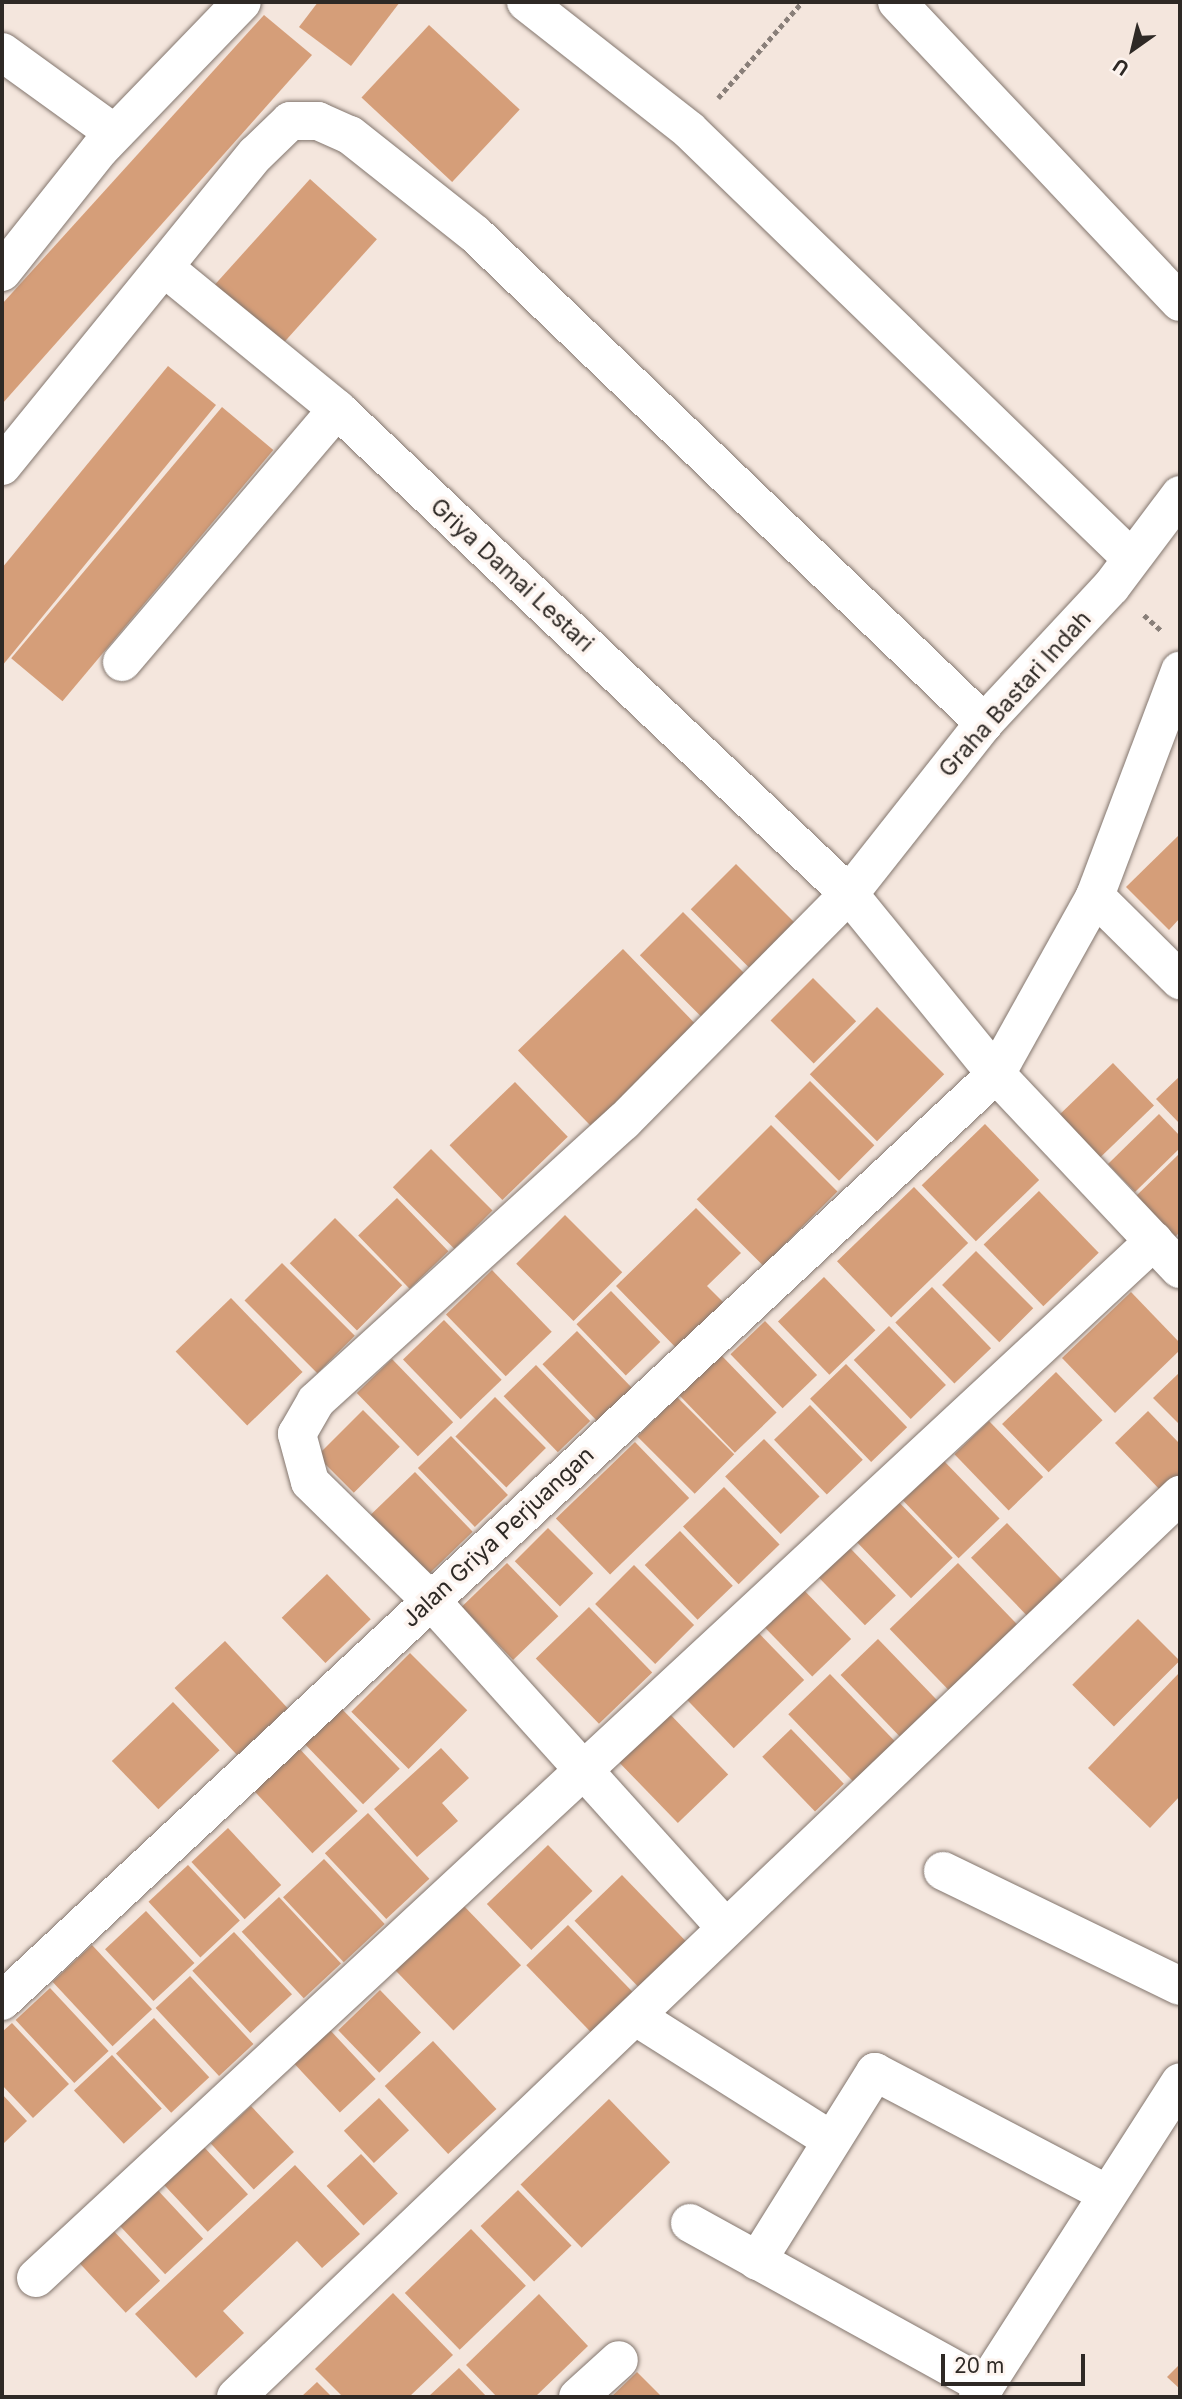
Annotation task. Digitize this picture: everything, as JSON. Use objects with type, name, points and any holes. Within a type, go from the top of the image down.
[{"type":"street","points":[[2,272],[114,133],[242,2]]},
{"type":"street","points":[[526,2],[690,130],[1130,558]]},
{"type":"street","points":[[897,2],[1180,302]]},
{"type":"street","points":[[2,52],[114,133]]},
{"type":"street","points":[[2,466],[290,121],[318,121],[350,135],[475,233],[984,723]]},
{"type":"street","name":"Griya Damai Lestari","points":[[166,269],[337,409],[849,894],[996,1074],[1180,1269]]},
{"type":"street","points":[[122,662],[337,409]]},
{"type":"street","name":"Graha Bastari Indah","points":[[724,1926],[584,1767],[430,1600],[310,1482],[296,1446],[316,1401],[622,1122],[849,894],[984,723],[1130,558],[1180,495]]},
{"type":"street","name":"Jalan Griya Perjuangan","points":[[2,2001],[996,1074],[1096,896],[1180,671]]},
{"type":"street","points":[[1096,896],[1180,980]]},
{"type":"street","points":[[36,2278],[1154,1241]]},
{"type":"street","points":[[236,2397],[638,2018],[724,1926],[1180,1495]]},
{"type":"street","points":[[943,1871],[1180,1986]]},
{"type":"street","points":[[638,2018],[831,2140]]},
{"type":"street","points":[[757,2261],[875,2072],[1107,2194]]},
{"type":"street","points":[[690,2223],[981,2392],[1180,2082]]},
{"type":"street","points":[[578,2397],[619,2360]]},
{"type":"path","points":[[690,130],[802,2]]},
{"type":"building","points":[[318,2],[400,2],[351,66],[299,27]]},
{"type":"building","points":[[264,15],[312,55],[2,404],[2,304]]},
{"type":"building","points":[[429,25],[520,110],[452,182],[361,97]]},
{"type":"building","points":[[310,179],[377,239],[282,345],[215,285]]},
{"type":"building","points":[[168,366],[216,405],[2,666],[2,568]]},
{"type":"building","points":[[222,407],[273,450],[62,701],[11,658]]},
{"type":"building","points":[[1179,835],[1180,918],[1169,930],[1126,887]]},
{"type":"building","points":[[736,864],[798,926],[752,971],[691,909]]},
{"type":"building","points":[[683,912],[745,974],[701,1017],[640,955]]},
{"type":"building","points":[[623,949],[697,1025],[592,1127],[518,1050]]},
{"type":"building","points":[[813,978],[856,1021],[814,1064],[771,1020]]},
{"type":"building","points":[[877,1007],[944,1074],[877,1141],[810,1074]]},
{"type":"building","points":[[1113,1063],[1154,1105],[1096,1162],[1055,1119]]},
{"type":"building","points":[[1180,1076],[1180,1124],[1156,1099]]},
{"type":"building","points":[[810,1081],[874,1145],[839,1181],[775,1116]]},
{"type":"building","points":[[515,1082],[568,1137],[502,1200],[450,1145]]},
{"type":"building","points":[[1159,1114],[1180,1136],[1180,1148],[1135,1192],[1108,1164]]},
{"type":"building","points":[[985,1124],[1039,1180],[976,1241],[922,1185]]},
{"type":"building","points":[[771,1125],[837,1191],[763,1266],[697,1199]]},
{"type":"building","points":[[431,1149],[493,1211],[454,1249],[393,1187]]},
{"type":"building","points":[[1180,1153],[1180,1232],[1173,1239],[1133,1199]]},
{"type":"building","points":[[914,1187],[968,1243],[891,1317],[837,1261]]},
{"type":"building","points":[[1039,1191],[1099,1253],[1043,1306],[984,1244]]},
{"type":"building","points":[[397,1198],[448,1251],[410,1289],[358,1236]]},
{"type":"building","points":[[696,1208],[741,1253],[707,1286],[730,1309],[683,1355],[616,1286]]},
{"type":"building","points":[[565,1215],[622,1272],[573,1321],[516,1264]]},
{"type":"building","points":[[335,1218],[402,1285],[357,1330],[290,1263]]},
{"type":"building","points":[[976,1251],[1033,1308],[999,1342],[942,1285]]},
{"type":"building","points":[[282,1263],[355,1336],[317,1373],[245,1300]]},
{"type":"building","points":[[492,1270],[552,1332],[506,1376],[446,1314]]},
{"type":"building","points":[[824,1277],[875,1330],[829,1375],[778,1321]]},
{"type":"building","points":[[932,1287],[991,1348],[954,1384],[895,1322]]},
{"type":"building","points":[[611,1291],[660,1342],[626,1375],[576,1324]]},
{"type":"building","points":[[1131,1292],[1180,1343],[1180,1350],[1115,1413],[1062,1358]]},
{"type":"building","points":[[231,1298],[303,1372],[247,1426],[176,1351]]},
{"type":"building","points":[[444,1320],[502,1380],[461,1419],[403,1360]]},
{"type":"building","points":[[765,1321],[817,1375],[783,1408],[730,1354]]},
{"type":"building","points":[[889,1326],[946,1385],[911,1419],[854,1360]]},
{"type":"building","points":[[577,1331],[633,1389],[598,1422],[542,1364]]},
{"type":"building","points":[[721,1355],[777,1413],[735,1453],[679,1395]]},
{"type":"building","points":[[392,1359],[453,1422],[418,1456],[357,1393]]},
{"type":"building","points":[[846,1364],[907,1427],[871,1462],[810,1399]]},
{"type":"building","points":[[536,1365],[590,1421],[558,1452],[504,1396]]},
{"type":"building","points":[[1056,1372],[1103,1420],[1049,1472],[1002,1424]]},
{"type":"building","points":[[1180,1372],[1180,1425],[1153,1398]]},
{"type":"building","points":[[495,1397],[546,1448],[506,1488],[455,1437]]},
{"type":"building","points":[[677,1397],[734,1454],[695,1494],[637,1437]]},
{"type":"building","points":[[810,1405],[863,1460],[827,1494],[774,1440]]},
{"type":"building","points":[[363,1410],[400,1447],[354,1493],[317,1456]]},
{"type":"building","points":[[1148,1411],[1180,1444],[1180,1476],[1163,1493],[1115,1443]]},
{"type":"building","points":[[989,1421],[1043,1477],[1009,1510],[954,1454]]},
{"type":"building","points":[[451,1436],[508,1495],[475,1527],[418,1468]]},
{"type":"building","points":[[764,1439],[820,1497],[781,1534],[725,1477]]},
{"type":"building","points":[[635,1442],[689,1498],[610,1575],[556,1518]]},
{"type":"building","points":[[944,1461],[1000,1519],[959,1558],[903,1501]]},
{"type":"building","points":[[415,1472],[473,1532],[422,1581],[364,1521]]},
{"type":"building","points":[[724,1487],[780,1545],[739,1584],[683,1527]]},
{"type":"building","points":[[893,1496],[953,1558],[911,1598],[851,1536]]},
{"type":"building","points":[[1007,1523],[1072,1590],[1036,1625],[971,1558]]},
{"type":"building","points":[[548,1528],[593,1573],[560,1606],[515,1561]]},
{"type":"building","points":[[680,1531],[733,1586],[698,1620],[645,1565]]},
{"type":"building","points":[[850,1548],[896,1595],[865,1625],[819,1578]]},
{"type":"building","points":[[507,1563],[558,1616],[513,1660],[462,1607]]},
{"type":"building","points":[[958,1563],[1021,1628],[952,1694],[890,1629]]},
{"type":"building","points":[[634,1565],[694,1625],[655,1664],[595,1604]]},
{"type":"building","points":[[327,1574],[371,1619],[325,1663],[282,1618]]},
{"type":"building","points":[[799,1585],[851,1639],[812,1676],[760,1623]]},
{"type":"building","points":[[589,1607],[652,1672],[599,1724],[536,1658]]},
{"type":"building","points":[[1138,1619],[1180,1661],[1114,1726],[1072,1685]]},
{"type":"building","points":[[750,1624],[804,1680],[734,1748],[680,1692]]},
{"type":"building","points":[[878,1639],[945,1709],[908,1745],[841,1675]]},
{"type":"building","points":[[225,1641],[288,1708],[237,1755],[175,1688]]},
{"type":"building","points":[[410,1653],[467,1710],[409,1769],[351,1712]]},
{"type":"building","points":[[1180,1672],[1180,1796],[1150,1828],[1088,1768]]},
{"type":"building","points":[[830,1674],[899,1746],[858,1786],[788,1714]]},
{"type":"building","points":[[173,1702],[220,1750],[158,1809],[112,1761]]},
{"type":"building","points":[[340,1707],[400,1769],[363,1804],[303,1742]]},
{"type":"building","points":[[665,1709],[728,1774],[678,1823],[615,1758]]},
{"type":"building","points":[[791,1729],[844,1784],[815,1811],[762,1757]]},
{"type":"building","points":[[297,1746],[358,1811],[312,1853],[252,1788]]},
{"type":"building","points":[[441,1748],[469,1778],[442,1803],[458,1821],[417,1857],[374,1809]]},
{"type":"building","points":[[368,1813],[429,1879],[386,1919],[325,1853]]},
{"type":"building","points":[[228,1828],[281,1885],[245,1919],[191,1862]]},
{"type":"building","points":[[548,1845],[592,1891],[531,1950],[487,1904]]},
{"type":"building","points":[[324,1859],[385,1924],[344,1962],[283,1897]]},
{"type":"building","points":[[188,1865],[240,1921],[200,1957],[149,1902]]},
{"type":"building","points":[[622,1875],[686,1941],[638,1987],[575,1921]]},
{"type":"building","points":[[279,1897],[341,1964],[304,1998],[242,1932]]},
{"type":"building","points":[[462,1904],[521,1965],[453,2030],[394,1969]]},
{"type":"building","points":[[146,1911],[194,1963],[153,2001],[105,1949]]},
{"type":"building","points":[[568,1925],[637,1996],[595,2037],[526,1965]]},
{"type":"building","points":[[234,1932],[292,1994],[250,2033],[192,1971]]},
{"type":"building","points":[[92,1945],[152,2009],[113,2046],[53,1982]]},
{"type":"building","points":[[190,1976],[253,2044],[219,2076],[156,2008]]},
{"type":"building","points":[[50,1988],[109,2051],[74,2083],[16,2020]]},
{"type":"building","points":[[380,1990],[421,2032],[379,2073],[338,2030]]},
{"type":"building","points":[[154,2018],[209,2077],[171,2113],[116,2053]]},
{"type":"building","points":[[12,2023],[69,2084],[33,2118],[2,2085],[2,2032]]},
{"type":"building","points":[[330,2030],[376,2079],[340,2112],[294,2063]]},
{"type":"building","points":[[433,2041],[496,2109],[448,2154],[385,2086]]},
{"type":"building","points":[[112,2055],[162,2108],[124,2144],[74,2090]]},
{"type":"building","points":[[2,2094],[27,2121],[2,2145]]},
{"type":"building","points":[[379,2098],[409,2130],[374,2163],[344,2131]]},
{"type":"building","points":[[609,2099],[670,2162],[582,2248],[521,2184]]},
{"type":"building","points":[[251,2106],[294,2152],[254,2190],[211,2144]]},
{"type":"building","points":[[203,2146],[248,2194],[208,2232],[163,2184]]},
{"type":"building","points":[[361,2154],[398,2193],[363,2226],[327,2186]]},
{"type":"building","points":[[295,2165],[360,2234],[322,2268],[297,2241],[223,2311],[244,2333],[196,2378],[135,2314]]},
{"type":"building","points":[[152,2184],[203,2239],[165,2274],[114,2219]]},
{"type":"building","points":[[518,2190],[571,2245],[534,2282],[481,2226]]},
{"type":"building","points":[[111,2228],[160,2281],[126,2313],[77,2260]]},
{"type":"building","points":[[471,2229],[526,2286],[460,2350],[405,2293]]},
{"type":"building","points":[[393,2293],[453,2355],[409,2397],[343,2397],[315,2369]]},
{"type":"building","points":[[539,2294],[588,2346],[535,2397],[497,2397],[466,2365]]},
{"type":"building","points":[[1180,2364],[1180,2389],[1167,2377]]},
{"type":"building","points":[[459,2368],[487,2397],[428,2397]]},
{"type":"building","points":[[637,2372],[662,2397],[611,2397]]},
{"type":"building","points":[[317,2382],[332,2397],[301,2397]]}]
